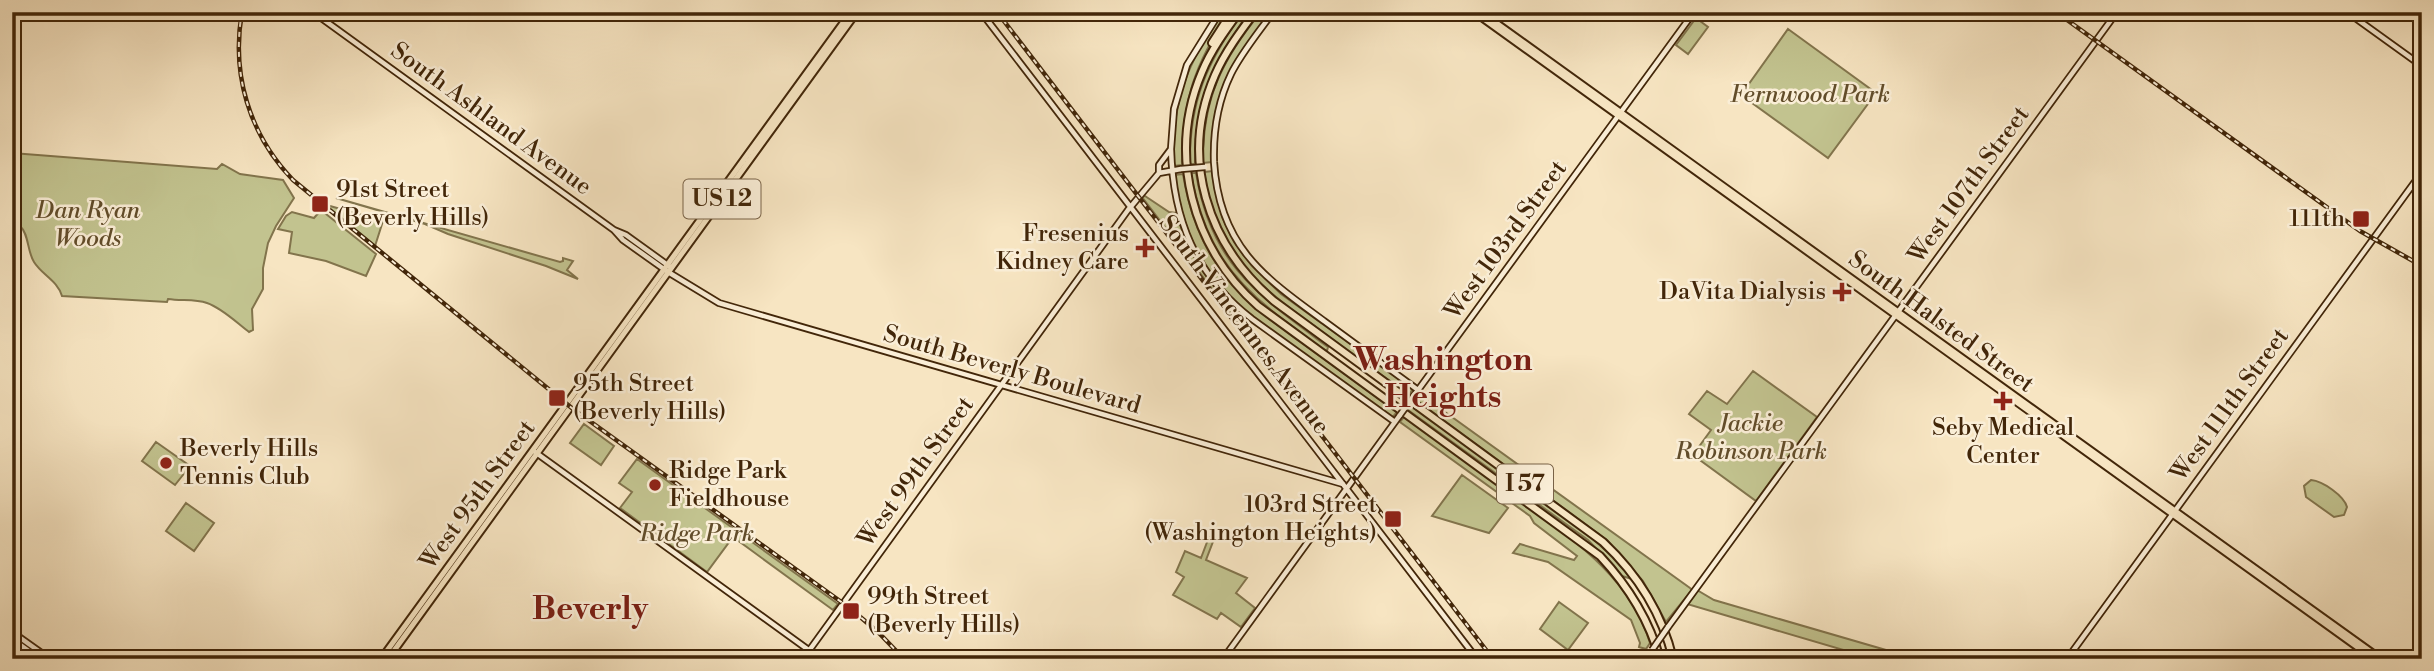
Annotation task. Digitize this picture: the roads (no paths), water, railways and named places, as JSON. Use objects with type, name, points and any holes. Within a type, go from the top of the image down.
[{"type":"highway","points":[[1208,60],[1209,49],[1232,12]]},
{"type":"highway","name":"I 57","points":[[1239,12],[1208,60],[1191,106],[1186,138],[1191,197],[1212,250],[1227,274],[1247,296],[1274,318],[1600,556],[1621,579],[1638,605],[1660,659]]},
{"type":"highway","name":"I 57","points":[[1257,12],[1244,26],[1223,58],[1202,118],[1202,186],[1218,234],[1238,266],[1274,301],[1603,542],[1625,564],[1643,588],[1660,620],[1673,659]]},
{"type":"main road","name":"South Ashland Avenue","points":[[313,12],[614,230],[626,235],[676,275]]},
{"type":"main road","name":"West 95th Street","points":[[388,659],[851,12]]},
{"type":"main road","name":"West 95th Street","points":[[667,269],[857,12]]},
{"type":"main road","name":"South Vincennes Avenue","points":[[982,12],[1477,659]]},
{"type":"main road","points":[[1220,12],[1187,65],[1174,109],[1171,170],[1177,210],[1185,234],[1202,264],[1227,297],[1252,319],[1395,422]]},
{"type":"main road","points":[[1273,12],[1235,66],[1224,92],[1215,129],[1214,167],[1220,201],[1227,221],[1241,248],[1257,268],[1281,290],[1418,390]]},
{"type":"main road","name":"South Halsted Street","points":[[1474,12],[2381,659]]},
{"type":"main road","name":"South Halsted Street","points":[[1481,12],[1619,115]]},
{"type":"main road","name":"West 103rd Street","points":[[1223,659],[1346,486],[1694,12]]},
{"type":"main road","name":"West 107th Street","points":[[1652,650],[2116,12]]},
{"type":"main road","points":[[2347,12],[2422,66]]},
{"type":"main road","name":"West 99th Street","points":[[803,659],[1158,171],[1171,149]]},
{"type":"main road","points":[[1158,171],[1214,167]]},
{"type":"main road","name":"West 111th Street","points":[[2067,659],[2422,172]]},
{"type":"main road","name":"South Beverly Boulevard","points":[[676,275],[719,303],[1346,486]]},
{"type":"main road","name":"West 95th Street","points":[[381,659],[535,452]]},
{"type":"main road","points":[[535,452],[821,659]]},
{"type":"main road","name":"South Halsted Street","points":[[2173,512],[2374,659]]},
{"type":"main road","points":[[12,632],[50,659]]},
{"type":"main road","points":[[12,639],[40,658]]},
{"type":"railway","points":[[242,12],[239,58],[247,102],[265,143],[293,180],[573,409],[851,609],[904,659]]},
{"type":"railway","points":[[997,12],[1493,659]]},
{"type":"railway","points":[[2056,12],[2360,231],[2422,266]]},
{"type":"place","name":"91st Street (Beverly Hills)","points":[[320,204]]},
{"type":"place","name":"111th","points":[[2361,219]]},
{"type":"place","name":"Fresenius Kidney Care","points":[[1145,248]]},
{"type":"place","name":"DaVita Dialysis","points":[[1842,292]]},
{"type":"place","name":"95th Street (Beverly Hills)","points":[[557,398]]},
{"type":"place","name":"Seby Medical Center","points":[[2003,401]]},
{"type":"place","name":"Beverly Hills Tennis Club","points":[[166,463]]},
{"type":"place","name":"Ridge Park Fieldhouse","points":[[655,485]]},
{"type":"place","name":"103rd Street (Washington Heights)","points":[[1393,519]]},
{"type":"place","name":"99th Street (Beverly Hills)","points":[[851,611]]},
{"type":"district","name":"Washington Heights","points":[[1443,378]]},
{"type":"district","name":"Beverly","points":[[590,609]]},
{"type":"park label","name":"Fernwood Park","points":[[1810,95]]},
{"type":"park label","name":"Dan Ryan Woods","points":[[88,225]]},
{"type":"park label","name":"Jackie Robinson Park","points":[[1751,438]]},
{"type":"park label","name":"Ridge Park","points":[[697,534]]}]
